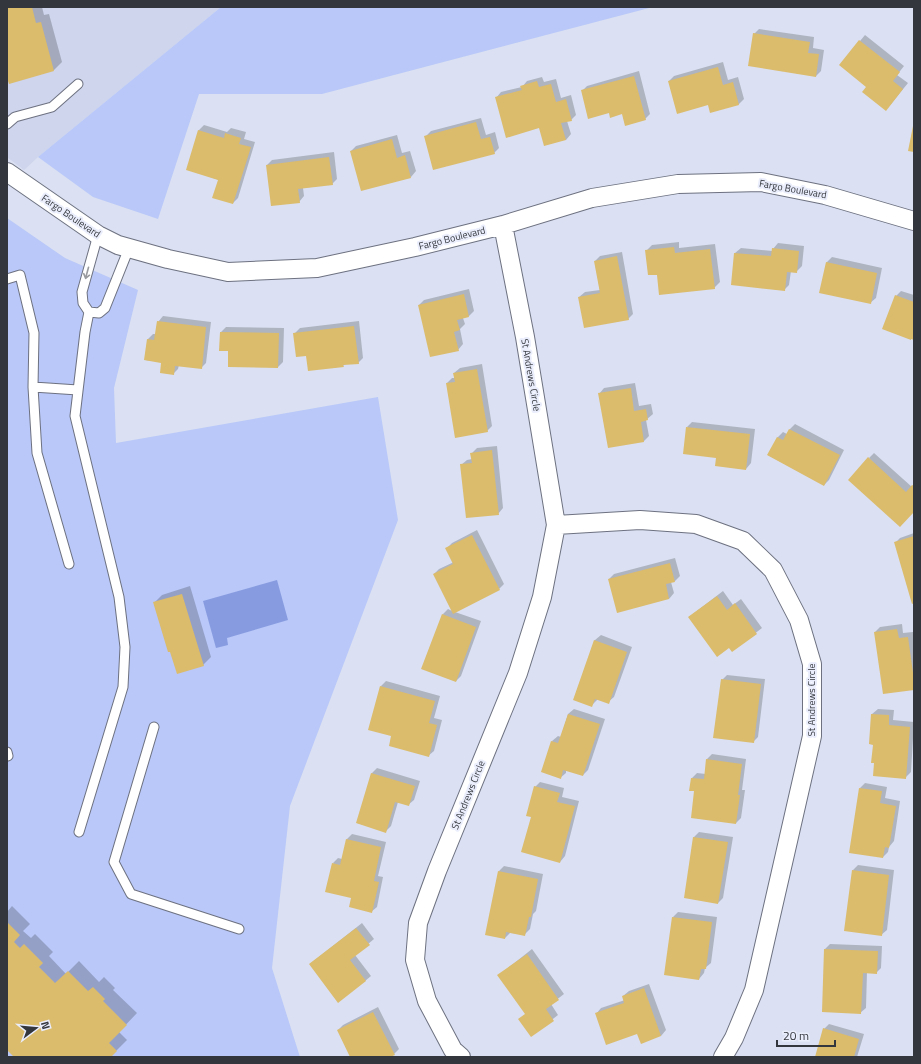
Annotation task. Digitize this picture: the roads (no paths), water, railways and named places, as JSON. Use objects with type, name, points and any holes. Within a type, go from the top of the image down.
[{"type":"street","name":"Fargo Boulevard","points":[[7,172],[98,235],[118,245],[168,259],[228,272],[317,268],[415,247],[503,225],[592,198],[678,184],[761,182],[825,195],[914,221]]},
{"type":"street","name":"St Andrews Circle","points":[[461,1057],[453,1050],[426,1001],[415,960],[418,923],[437,871],[518,673],[542,597],[556,525],[526,345],[503,225]]},
{"type":"street","name":"St Andrews Circle","points":[[556,525],[640,520],[689,523],[696,524],[736,539],[743,542],[773,570],[799,620],[812,664],[812,736],[754,990],[734,1038],[723,1057]]},
{"type":"lane","points":[[7,124],[15,117],[52,107],[78,84]]},
{"type":"lane","points":[[79,832],[122,687],[125,647],[119,597],[75,416],[85,332],[89,312],[83,303],[82,292],[98,235]]},
{"type":"lane","points":[[89,312],[99,312],[106,308],[129,248]]},
{"type":"lane","points":[[7,279],[20,275],[34,333],[33,387],[37,453],[69,564]]},
{"type":"lane","points":[[33,387],[78,390]]},
{"type":"lane","points":[[154,727],[114,862],[131,894],[239,929]]}]
